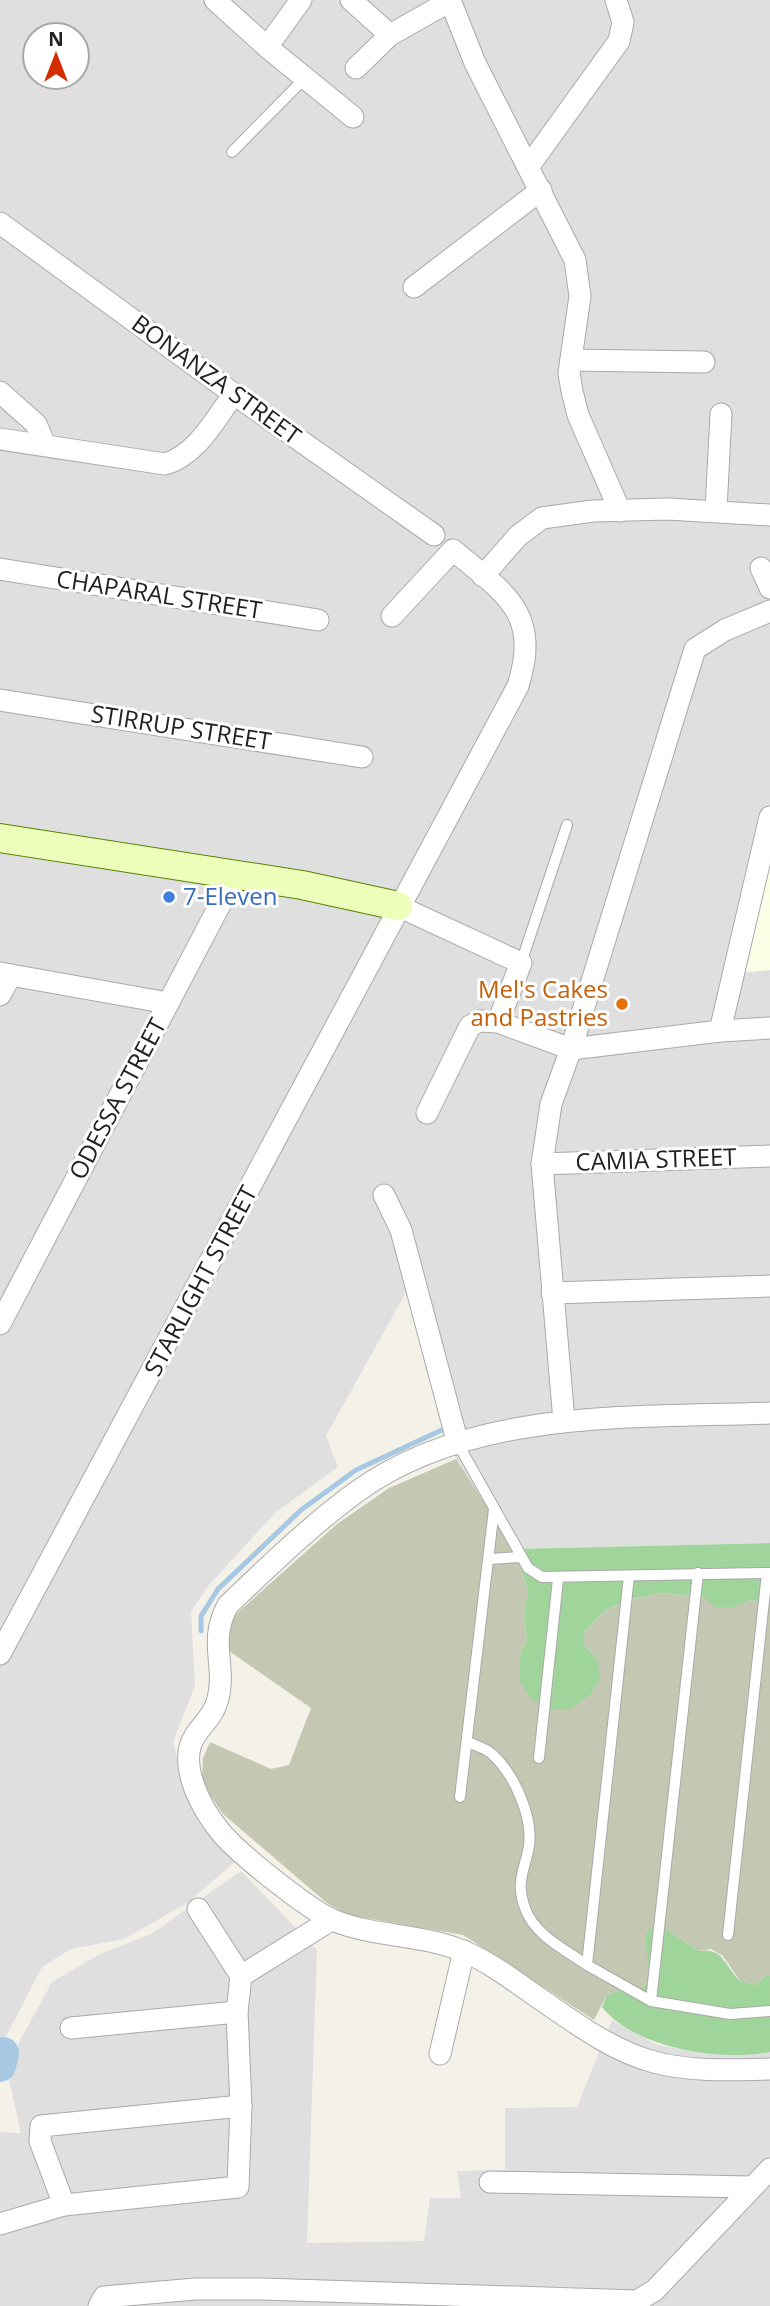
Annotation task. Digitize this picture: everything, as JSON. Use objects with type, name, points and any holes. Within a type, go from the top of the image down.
[{"type":"street","points":[[215,0],[267,47],[353,117]]},
{"type":"street","points":[[267,47],[301,0]]},
{"type":"street","points":[[351,0],[390,35]]},
{"type":"street","points":[[529,166],[619,41],[623,22],[615,0]]},
{"type":"street","points":[[356,68],[390,35],[450,1],[475,64],[575,260],[580,296],[569,373],[579,415],[620,511]]},
{"type":"street","points":[[414,287],[541,190]]},
{"type":"street","name":"BONANZA STREET","points":[[0,223],[234,394],[434,535]]},
{"type":"street","points":[[571,360],[704,362]]},
{"type":"street","points":[[0,392],[36,424],[45,445]]},
{"type":"street","points":[[0,439],[165,464],[178,460],[190,451],[234,394]]},
{"type":"street","points":[[716,510],[721,414]]},
{"type":"street","points":[[483,576],[518,536],[542,518],[620,511],[716,510],[770,515]]},
{"type":"street","name":"STARLIGHT STREET","points":[[0,1654],[355,996],[398,906],[518,686],[527,639],[521,617],[483,576],[450,550],[392,616]]},
{"type":"street","points":[[761,568],[770,588]]},
{"type":"street","name":"CHAPARAL STREET","points":[[0,569],[317,620]]},
{"type":"street","points":[[564,1421],[542,1164],[551,1104],[571,1049],[695,649],[725,630],[770,611]]},
{"type":"street","name":"STIRRUP STREET","points":[[0,700],[362,757]]},
{"type":"street","points":[[720,1031],[770,817]]},
{"type":"street","points":[[0,838],[236,874],[353,894],[398,906],[521,963],[498,1022]]},
{"type":"street","name":"ODESSA STREET","points":[[0,1324],[236,874]]},
{"type":"street","points":[[0,995],[5,974],[168,1003]]},
{"type":"street","points":[[427,1113],[470,1026],[479,1021],[498,1022],[571,1049],[720,1031],[770,1028]]},
{"type":"street","name":"CAMIA STREET","points":[[542,1164],[770,1156]]},
{"type":"street","points":[[384,1195],[401,1230],[458,1444]]},
{"type":"street","points":[[552,1293],[770,1286]]},
{"type":"street","points":[[770,1413],[564,1421],[507,1430],[458,1444],[407,1464],[356,1492],[228,1605],[218,1623],[219,1694],[212,1714],[190,1747],[189,1758],[197,1793],[221,1834],[300,1900],[331,1920],[364,1931],[407,1936],[464,1951],[623,2051],[655,2063],[688,2067],[770,2069]]},
{"type":"street","points":[[0,2224],[64,2205],[236,2188],[240,2183],[242,2106],[237,2012],[241,1976],[198,1909]]},
{"type":"street","points":[[241,1976],[331,1920]]},
{"type":"street","points":[[440,2054],[464,1951]]},
{"type":"street","points":[[71,2028],[237,2012]]},
{"type":"street","points":[[64,2205],[40,2141],[41,2126],[242,2106]]},
{"type":"street","points":[[100,2303],[195,2289],[262,2297],[647,2301],[770,2169]]},
{"type":"street","points":[[490,2182],[751,2188]]},
{"type":"lane","points":[[232,152],[305,78]]},
{"type":"lane","points":[[521,963],[567,825]]},
{"type":"lane","points":[[458,1444],[527,1568],[542,1577],[558,1579],[769,1573],[728,1935]]},
{"type":"lane","points":[[460,1797],[494,1509]]},
{"type":"lane","points":[[489,1559],[521,1557]]},
{"type":"lane","points":[[651,2001],[698,1573]]},
{"type":"lane","points":[[587,1965],[629,1576]]},
{"type":"lane","points":[[538,1758],[558,1579]]},
{"type":"lane","points":[[468,1742],[491,1752],[512,1778],[528,1822],[529,1846],[521,1867],[525,1910],[540,1931],[587,1965],[651,2001],[730,2014],[770,2011]]},
{"type":"shaded area","points":[[0,0],[770,0],[770,1543],[515,1549],[456,1459],[409,1287],[326,1436],[338,1467],[275,1513],[208,1586],[191,1612],[195,1686],[173,1741],[186,1793],[200,1825],[236,1861],[186,1904],[124,1939],[71,1949],[42,1967],[0,2048]]},
{"type":"shaded area","points":[[770,865],[770,970],[741,973]]},
{"type":"shaded area","points":[[456,1459],[515,1549],[528,1591],[524,1617],[527,1639],[519,1658],[597,1659],[584,1644],[584,1632],[603,1612],[628,1600],[662,1593],[703,1597],[733,1607],[750,1600],[770,1604],[770,1976],[765,1976],[756,1985],[740,1981],[723,1956],[711,1949],[699,1951],[665,1929],[650,1979],[642,1988],[626,1988],[607,1995],[594,2020],[463,1935],[348,1915],[327,1903],[223,1814],[208,1792],[202,1777],[203,1758],[210,1742],[271,1769],[289,1765],[311,1708],[229,1651],[227,1634],[236,1614],[337,1524],[389,1488]]},
{"type":"shaded area","points":[[241,1871],[317,1950],[307,2243],[424,2241],[430,2198],[461,2198],[457,2171],[505,2170],[505,2108],[577,2107],[612,2020],[657,2045],[701,2052],[770,2052],[770,2306],[0,2306],[0,2132],[21,2133],[6,2066],[52,1982],[100,1954],[151,1934]]},
{"type":"green space","points":[[770,1543],[770,1604],[750,1600],[733,1607],[716,1607],[703,1597],[662,1593],[627,1600],[603,1612],[584,1632],[584,1644],[597,1659],[600,1678],[591,1694],[570,1709],[550,1709],[530,1698],[520,1681],[519,1658],[527,1639],[524,1617],[528,1591],[515,1549]]},
{"type":"green space","points":[[651,1928],[665,1929],[699,1951],[719,1955],[740,1981],[756,1985],[765,1976],[770,1976],[770,2052],[728,2055],[680,2049],[635,2033],[616,2021],[602,2007],[607,1995],[626,1988],[642,1988],[650,1980],[645,1936]]},
{"type":"waterway","points":[[201,1631],[201,1616],[218,1589],[301,1510],[356,1470],[444,1429]]},
{"type":"waterway","points":[[0,2066],[3,2053]]},
{"type":"place","name":"7-Eleven","points":[[169,897]]},
{"type":"place","name":"Mel's Cakes and Pastries","points":[[622,1004]]}]
